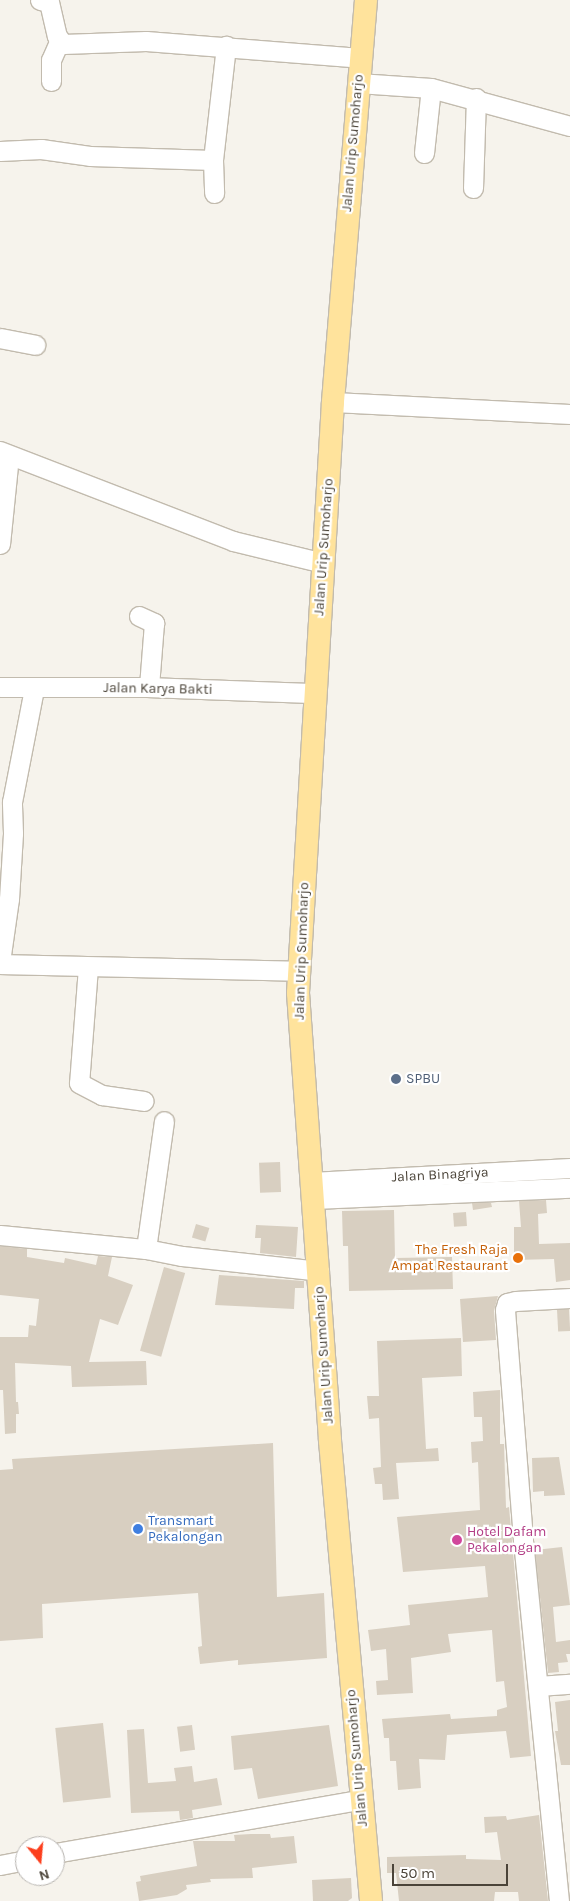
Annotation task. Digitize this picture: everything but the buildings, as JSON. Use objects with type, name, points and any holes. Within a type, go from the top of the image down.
[{"type":"main road","name":"Jalan Urip Sumoharjo","points":[[366,0],[333,402],[322,563],[298,971],[298,1017],[360,1800],[371,1901]]},
{"type":"street","points":[[40,0],[49,2],[52,8],[59,42],[50,60],[51,81]]},
{"type":"street","points":[[59,42],[76,45],[146,41],[360,58]]},
{"type":"street","points":[[214,193],[213,160],[226,46]]},
{"type":"street","points":[[358,83],[431,88],[476,98],[570,126]]},
{"type":"street","points":[[424,153],[431,88]]},
{"type":"street","points":[[473,188],[476,98]]},
{"type":"street","points":[[0,151],[41,149],[109,157],[213,160]]},
{"type":"street","points":[[0,338],[35,345]]},
{"type":"street","points":[[333,402],[570,414]]},
{"type":"street","points":[[0,544],[4,453],[233,541],[322,563]]},
{"type":"street","points":[[139,616],[154,623],[149,687]]},
{"type":"street","name":"Jalan Karya Bakti","points":[[0,687],[34,689],[149,687],[315,692]]},
{"type":"street","points":[[34,689],[12,802],[13,833],[9,899],[0,963],[88,967],[298,971]]},
{"type":"street","points":[[88,967],[78,1080],[102,1095],[144,1100]]},
{"type":"street","points":[[146,1249],[164,1121]]},
{"type":"street","name":"Jalan Binagriya","points":[[312,1191],[570,1168]]},
{"type":"street","points":[[514,1172],[515,1191]]},
{"type":"street","name":"Jalan Binagriya","points":[[312,1191],[515,1191],[570,1188]]},
{"type":"street","points":[[0,1235],[146,1249],[182,1256],[319,1271]]},
{"type":"street","points":[[562,1894],[538,1686],[505,1310],[507,1304],[516,1301],[570,1298]]},
{"type":"street","points":[[538,1686],[570,1684]]},
{"type":"street","points":[[65,1851],[360,1800]]},
{"type":"street","points":[[0,1865],[15,1862]]},
{"type":"place","name":"SPBU","points":[[396,1079]]},
{"type":"place","name":"The Fresh Raja Ampat Restaurant","points":[[518,1258]]},
{"type":"place","name":"Transmart Pekalongan","points":[[138,1529]]},
{"type":"place","name":"Hotel Dafam Pekalongan","points":[[457,1540]]}]
